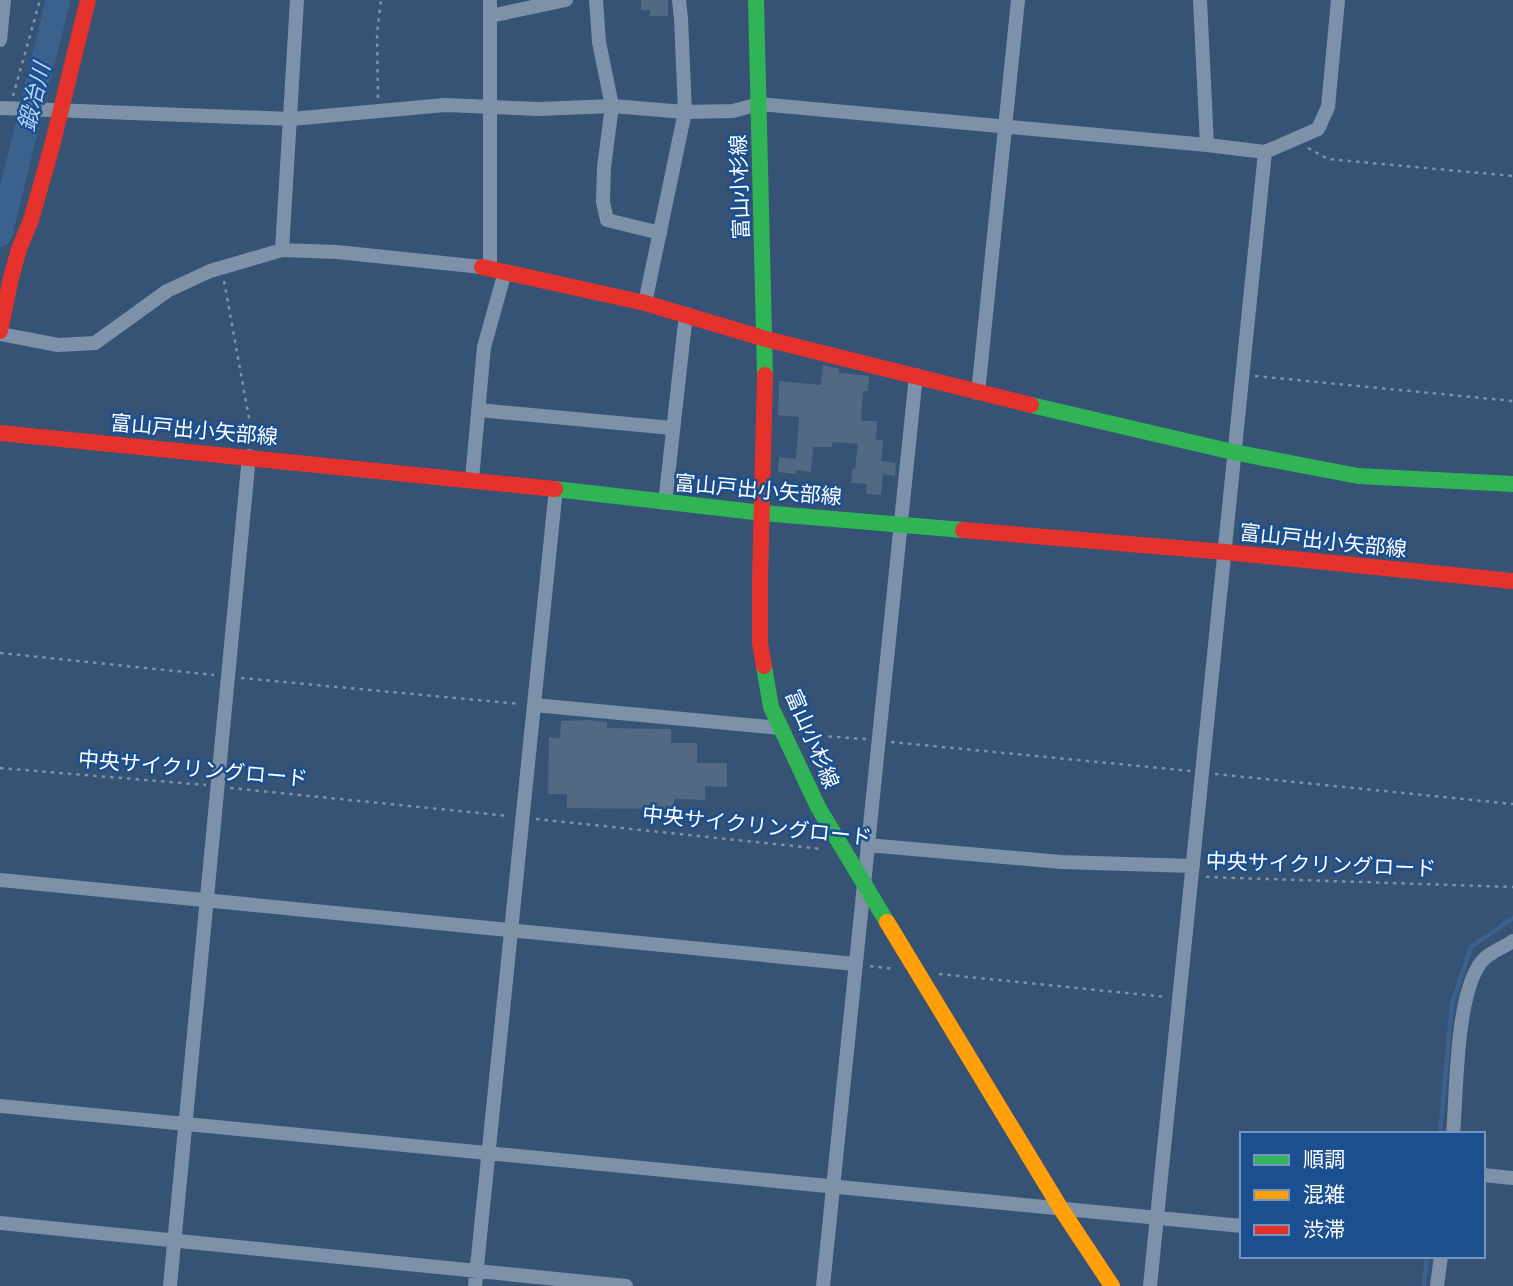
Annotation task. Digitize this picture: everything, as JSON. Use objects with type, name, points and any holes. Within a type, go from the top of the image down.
[{"type":"main road","points":[[0,333],[13,268],[31,220],[54,112],[88,0]]},
{"type":"main road","name":"富山小杉線","points":[[756,0],[766,339],[760,643],[771,707],[818,807],[1061,1209],[1112,1286]]},
{"type":"main road","points":[[492,269],[645,303],[766,339],[916,375],[978,393],[1233,452],[1357,476],[1513,484]]},
{"type":"main road","name":"富山戸出小矢部線","points":[[0,433],[472,479],[763,513],[1226,552],[1513,581]]},
{"type":"street","points":[[0,40],[4,0]]},
{"type":"street","points":[[282,250],[297,0]]},
{"type":"street","points":[[472,479],[492,269],[488,107],[490,0]]},
{"type":"street","points":[[490,16],[566,0]]},
{"type":"street","points":[[596,0],[599,42],[612,106],[604,167],[603,202],[607,220],[660,233]]},
{"type":"street","points":[[645,303],[685,112],[678,0]]},
{"type":"street","points":[[978,393],[1018,0]]},
{"type":"street","points":[[1200,0],[1207,145]]},
{"type":"street","points":[[8,109],[291,119],[445,105],[538,109],[612,106],[685,112],[733,111],[759,104],[1265,152],[1318,129],[1328,107],[1338,0]]},
{"type":"street","points":[[1150,1286],[1265,152]]},
{"type":"street","points":[[0,333],[58,345],[95,343],[167,291],[221,267],[282,250],[337,251],[492,269]]},
{"type":"street","points":[[665,503],[685,314]]},
{"type":"street","points":[[823,1286],[916,375]]},
{"type":"street","points":[[478,410],[672,428]]},
{"type":"street","points":[[170,1286],[228,676],[252,456]]},
{"type":"street","points":[[474,1286],[556,488]]},
{"type":"street","points":[[534,705],[782,731]]},
{"type":"street","points":[[867,845],[1193,871]]},
{"type":"street","points":[[0,880],[855,964]]},
{"type":"street","points":[[1453,1132],[1462,1018],[1470,983],[1484,959],[1511,943]]},
{"type":"street","points":[[0,1107],[1240,1227]]},
{"type":"street","points":[[1485,1175],[1513,1178]]},
{"type":"street","points":[[0,1223],[626,1286]]},
{"type":"street","points":[[1437,1286],[1441,1258]]},
{"type":"path","points":[[8,109],[40,0]]},
{"type":"path","points":[[379,111],[377,33],[381,0]]},
{"type":"path","points":[[1296,140],[1328,159],[1513,176]]},
{"type":"path","points":[[221,267],[252,456]]},
{"type":"path","points":[[1241,375],[1513,401]]},
{"type":"path","points":[[0,653],[534,705]]},
{"type":"path","points":[[782,731],[1513,804]]},
{"type":"path","name":"中央サイクリングロード","points":[[0,768],[218,786],[845,852]]},
{"type":"path","name":"中央サイクリングロード","points":[[1193,871],[1513,887]]},
{"type":"path","points":[[855,964],[1180,998]]},
{"type":"building","points":[[641,0],[668,0],[668,16],[650,16],[650,10],[641,10]]},
{"type":"building","points":[[823,365],[839,369],[839,373],[869,376],[868,391],[863,391],[861,421],[877,421],[876,440],[883,440],[881,461],[896,463],[895,476],[883,474],[881,495],[866,494],[867,484],[851,483],[858,444],[832,442],[832,447],[813,447],[811,472],[778,472],[779,457],[796,459],[799,417],[778,415],[779,381],[821,385]]},
{"type":"building","points":[[561,721],[607,722],[607,728],[671,729],[671,743],[697,743],[697,763],[727,763],[727,787],[705,786],[705,800],[674,799],[674,809],[567,808],[567,794],[548,794],[549,737],[560,738]]},
{"type":"waterway","name":"鍛冶川","points":[[0,235],[58,0]]},
{"type":"waterway","points":[[1440,1132],[1452,1004],[1471,947],[1513,918]]},
{"type":"waterway","points":[[1424,1286],[1427,1258]]},
{"type":"traffic: fast","points":[[756,0],[765,375]]},
{"type":"traffic: fast","points":[[1031,405],[1233,452],[1358,476],[1513,484]]},
{"type":"traffic: fast","points":[[555,489],[763,513],[963,530]]},
{"type":"traffic: fast","points":[[764,666],[771,707],[818,807],[887,922]]},
{"type":"traffic: slow","points":[[887,922],[1061,1209],[1112,1286]]},
{"type":"traffic: jam","points":[[0,331],[11,278],[52,146],[88,0]]},
{"type":"traffic: jam","points":[[482,267],[645,303],[766,339],[1031,405]]},
{"type":"traffic: jam","points":[[764,666],[760,643],[760,580],[765,375]]},
{"type":"traffic: jam","points":[[0,433],[555,489]]},
{"type":"traffic: jam","points":[[963,530],[1225,552],[1513,581]]}]
